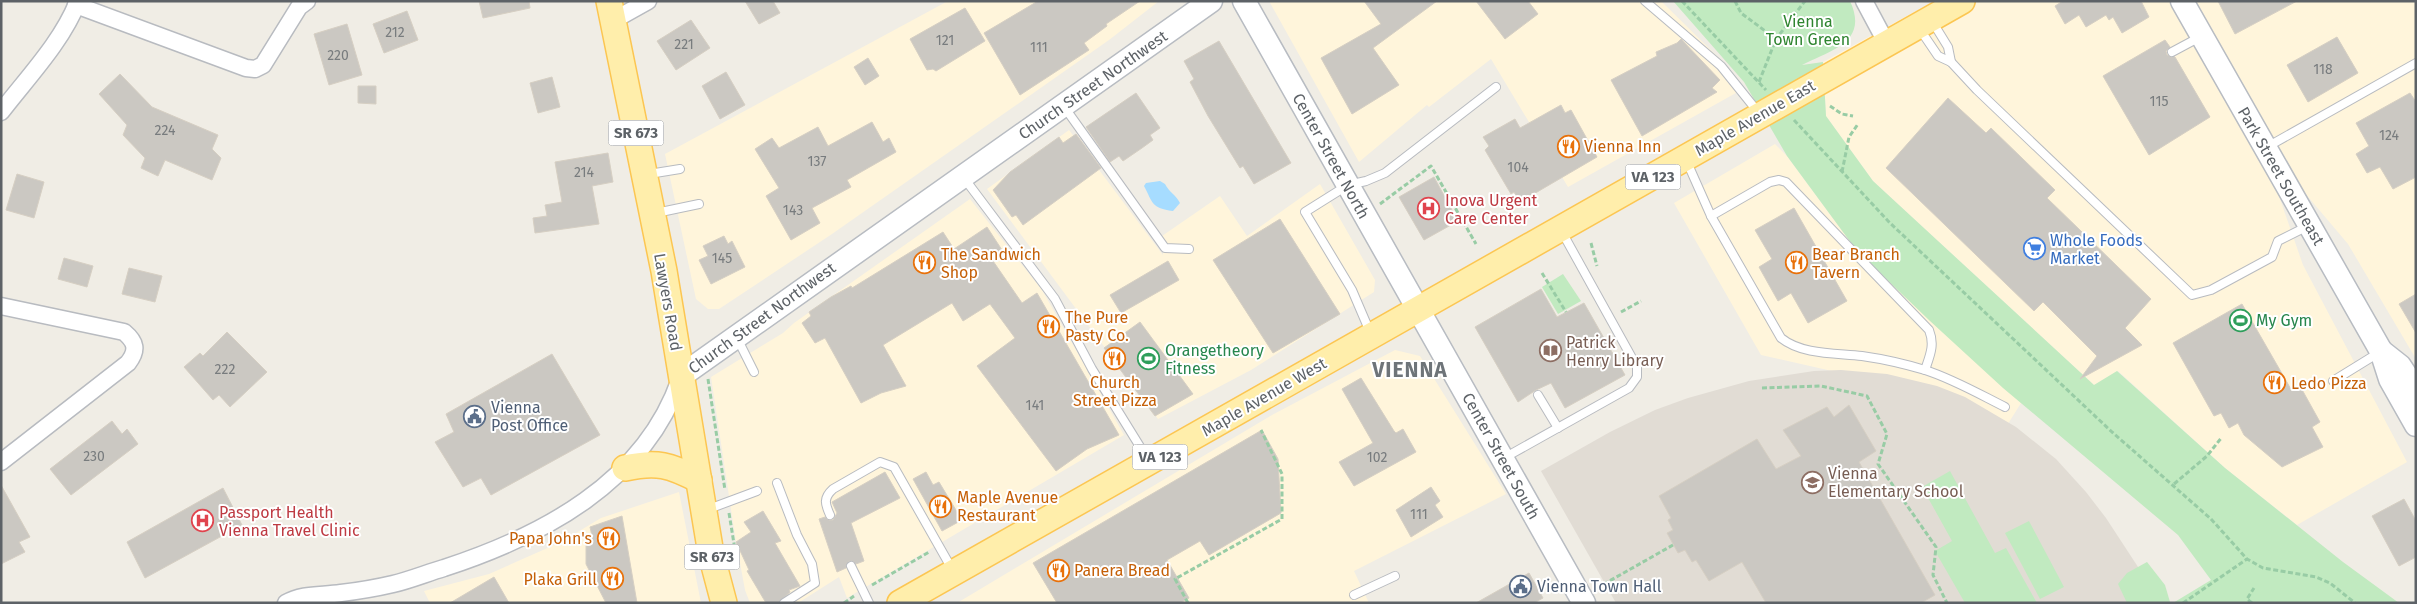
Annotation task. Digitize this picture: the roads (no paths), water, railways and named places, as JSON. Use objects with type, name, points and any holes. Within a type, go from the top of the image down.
[{"type":"main road","name":"Maple Avenue East","points":[[1418,310],[1962,1]]},
{"type":"main road","name":"Lawyers Road","points":[[612,11],[652,214],[711,554],[724,603]]},
{"type":"main road","name":"Maple Avenue West","points":[[900,603],[1418,310]]},
{"type":"main road","points":[[625,468],[650,464],[668,465],[699,480]]},
{"type":"street","points":[[1,112],[48,50],[77,3],[246,68],[255,69],[263,65],[299,7],[307,1]]},
{"type":"street","points":[[612,11],[648,1]]},
{"type":"street","name":"Church Street Northwest","points":[[286,603],[305,596],[352,592],[394,584],[490,553],[529,535],[563,516],[595,494],[625,468],[647,443],[664,416],[681,376],[1211,1]]},
{"type":"street","name":"Center Street North","points":[[1244,1],[1418,310]]},
{"type":"street","points":[[1864,1],[1887,44]]},
{"type":"street","name":"Park Street Southeast","points":[[2182,1],[2381,351],[2390,379],[2416,425]]},
{"type":"street","points":[[1,306],[124,332],[132,339],[135,346],[134,356],[128,363],[1,462]]},
{"type":"street","name":"Center Street South","points":[[1418,310],[1502,459],[1590,595]]},
{"type":"street","name":"Park Street Southeast","points":[[2381,351],[2400,366],[2416,390]]},
{"type":"lane","points":[[1645,1],[1770,110]]},
{"type":"lane","points":[[1924,22],[1938,56],[1951,62],[1977,90],[2192,295],[2211,290],[2272,257],[2278,241],[2309,225]]},
{"type":"lane","points":[[1924,22],[1948,47],[1951,62]]},
{"type":"lane","points":[[2172,52],[2202,36]]},
{"type":"lane","points":[[2265,148],[2416,63]]},
{"type":"lane","points":[[1372,337],[1352,290],[1305,212],[1348,185],[1366,181],[1385,172],[1496,87]]},
{"type":"lane","points":[[1064,106],[1165,248],[1189,250]]},
{"type":"lane","points":[[1685,158],[1711,216],[1781,338],[1789,345],[1802,349],[1865,357],[1925,370],[1965,386],[2005,407]]},
{"type":"lane","points":[[644,174],[680,169]]},
{"type":"lane","points":[[963,177],[1002,226],[1055,299],[1092,369],[1150,462]]},
{"type":"lane","points":[[1711,216],[1770,182],[1778,180],[1786,182],[1929,330],[1933,340],[1933,347],[1925,370]]},
{"type":"lane","points":[[652,214],[699,204]]},
{"type":"lane","points":[[1502,459],[1629,388],[1637,377],[1637,367],[1560,230]]},
{"type":"lane","points":[[736,337],[754,372]]},
{"type":"lane","points":[[2333,381],[2365,363],[2381,351]]},
{"type":"lane","points":[[1538,395],[1558,428]]},
{"type":"lane","points":[[830,515],[825,502],[827,494],[832,488],[880,462],[888,462],[894,466],[954,573]]},
{"type":"lane","points":[[777,483],[797,535],[812,564],[815,583],[784,603]]},
{"type":"lane","points":[[704,511],[757,491]]},
{"type":"lane","points":[[851,566],[869,603]]},
{"type":"lane","points":[[1354,594],[1395,576]]},
{"type":"water","points":[[1160,181],[1165,184],[1180,203],[1173,211],[1160,208],[1154,204],[1144,186],[1146,183]]},
{"type":"place","name":"Vienna Inn","points":[[1568,146]]},
{"type":"place","name":"Inova Urgent Care Center","points":[[1429,209]]},
{"type":"place","name":"Whole Foods Market","points":[[2034,249]]},
{"type":"place","name":"The Sandwich Shop","points":[[925,263]]},
{"type":"place","name":"Bear Branch Tavern","points":[[1796,263]]},
{"type":"place","name":"My Gym","points":[[2240,320]]},
{"type":"place","name":"The Pure Pasty Co.","points":[[1049,326]]},
{"type":"place","name":"Patrick Henry Library","points":[[1550,351]]},
{"type":"place","name":"Church Street Pizza","points":[[1115,358]]},
{"type":"place","name":"Orangetheory Fitness","points":[[1149,359]]},
{"type":"place","name":"Ledo Pizza","points":[[2275,383]]},
{"type":"place","name":"Vienna Post Office","points":[[475,416]]},
{"type":"place","name":"Vienna Elementary School","points":[[1812,482]]},
{"type":"place","name":"Maple Avenue Restaurant","points":[[941,506]]},
{"type":"place","name":"Passport Health Vienna Travel Clinic","points":[[203,521]]},
{"type":"place","name":"Papa John's","points":[[608,538]]},
{"type":"place","name":"Panera Bread","points":[[1058,570]]},
{"type":"place","name":"Plaka Grill","points":[[613,579]]},
{"type":"place","name":"Vienna Town Hall","points":[[1521,586]]},
{"type":"district","name":"VIENNA","points":[[1410,370]]},
{"type":"park label","name":"Vienna Town Green","points":[[1808,30]]}]
